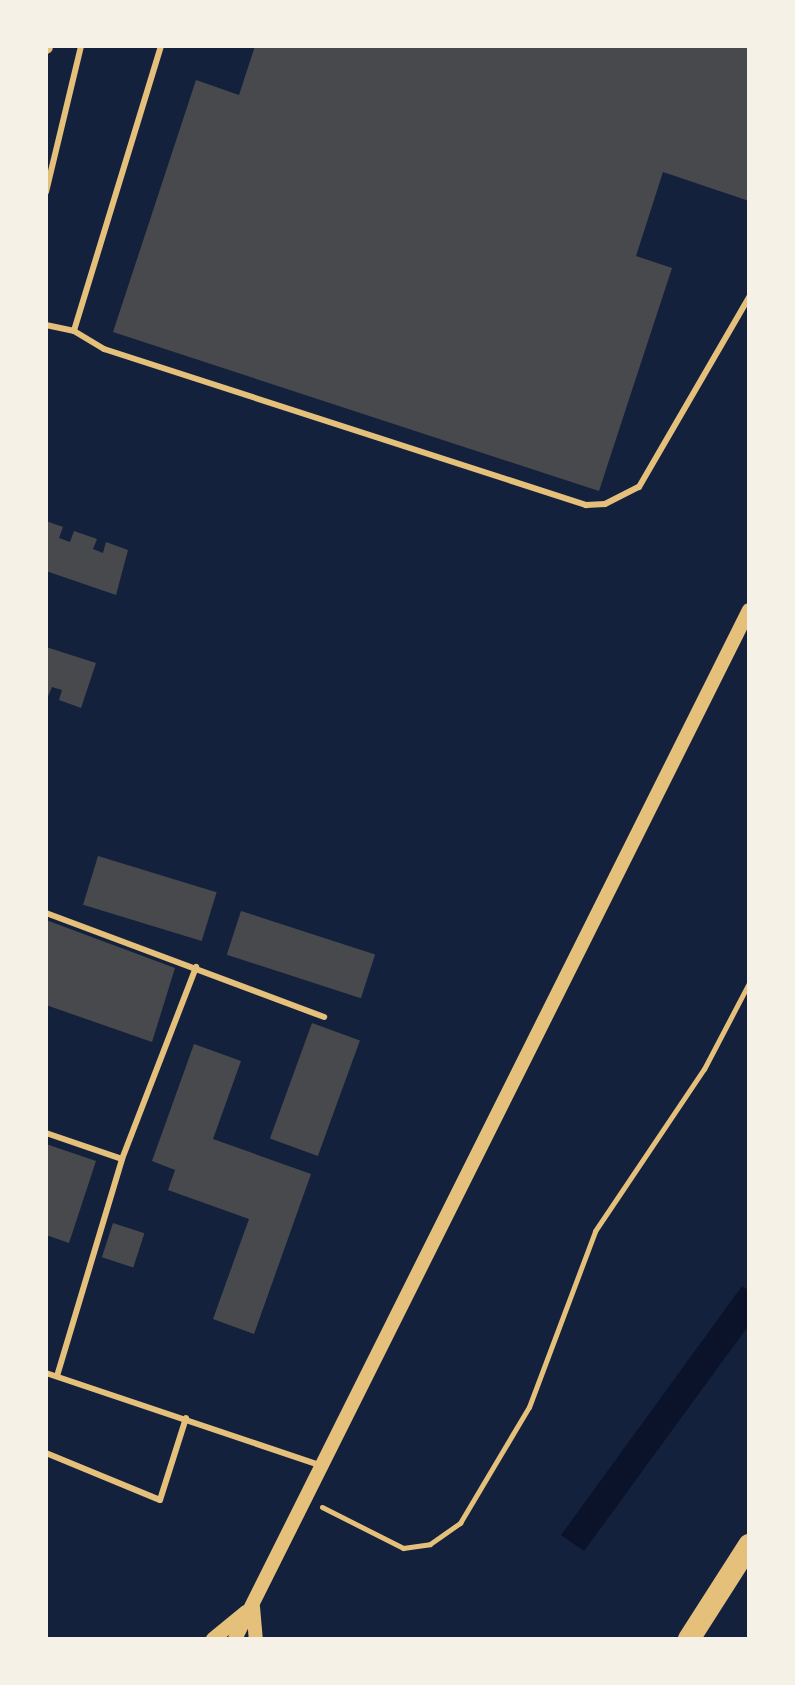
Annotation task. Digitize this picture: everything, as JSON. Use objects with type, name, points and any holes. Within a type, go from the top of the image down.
[{"type":"highway","points":[[689,1639],[749,1545]]},
{"type":"street","points":[[235,1639],[324,1467],[749,610]]},
{"type":"street","points":[[213,1639],[253,1607]]},
{"type":"street","points":[[253,1607],[256,1639]]},
{"type":"lane","points":[[46,192],[81,46]]},
{"type":"lane","points":[[74,331],[161,46]]},
{"type":"lane","points":[[46,325],[74,331],[104,349],[586,505],[605,504],[639,487],[749,297]]},
{"type":"lane","points":[[46,913],[324,1017]]},
{"type":"lane","points":[[57,1376],[122,1159],[196,967]]},
{"type":"lane","points":[[46,1133],[122,1159]]},
{"type":"lane","points":[[46,1373],[324,1467]]},
{"type":"lane","points":[[46,1453],[160,1500],[186,1418]]},
{"type":"path","points":[[308,1498],[373,1537],[403,1548],[430,1544],[460,1523],[529,1407],[595,1231],[704,1069],[749,983]]},
{"type":"water","points":[[742,1286],[749,1291],[749,1325],[584,1551],[561,1535]]},
{"type":"building","points":[[255,46],[749,46],[749,201],[663,172],[636,256],[672,268],[599,491],[113,332],[196,80],[239,95]]},
{"type":"building","points":[[46,521],[63,527],[59,538],[70,542],[74,531],[97,539],[93,549],[103,553],[106,542],[128,550],[116,595],[46,571]]},
{"type":"building","points":[[46,647],[96,663],[81,708],[59,700],[62,690],[52,687],[46,701]]},
{"type":"building","points":[[98,856],[217,892],[202,941],[83,905]]},
{"type":"building","points":[[241,911],[375,955],[361,998],[227,955]]},
{"type":"building","points":[[46,920],[175,968],[152,1042],[46,1005]]},
{"type":"building","points":[[312,1023],[360,1040],[318,1156],[270,1139]]},
{"type":"building","points":[[194,1044],[241,1061],[213,1139],[311,1174],[254,1334],[213,1319],[249,1219],[168,1190],[175,1170],[152,1161]]},
{"type":"building","points":[[46,1144],[96,1161],[69,1243],[46,1235]]},
{"type":"building","points":[[113,1223],[144,1233],[133,1267],[102,1257]]}]
